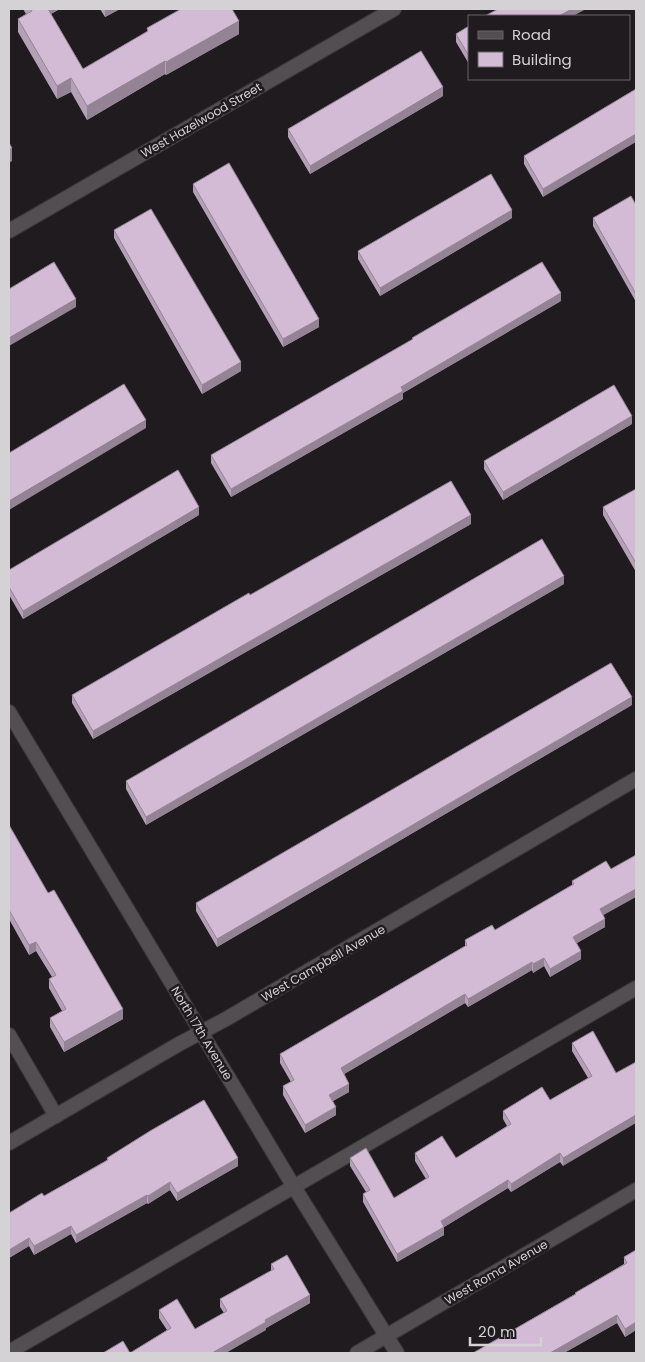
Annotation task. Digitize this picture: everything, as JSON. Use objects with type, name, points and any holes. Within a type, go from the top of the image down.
[{"type":"street","name":"West Hazelwood Street","points":[[9,231],[394,9]]},
{"type":"street","name":"North 17th Avenue","points":[[9,712],[294,1187],[397,1353]]},
{"type":"street","name":"West Campbell Avenue","points":[[9,1144],[636,779]]},
{"type":"street","points":[[9,1352],[636,988]]},
{"type":"street","points":[[9,1035],[56,1116]]},
{"type":"street","name":"West Roma Avenue","points":[[356,1353],[636,1190]]},
{"type":"building","points":[[31,9],[48,9],[83,69],[148,31],[147,28],[181,9],[232,9],[239,21],[87,106],[71,78],[57,86],[18,19],[32,11]]},
{"type":"building","points":[[498,9],[572,9],[561,15],[487,15]]},
{"type":"building","points":[[468,27],[468,54],[456,34]]},
{"type":"building","points":[[421,51],[443,87],[310,166],[288,129]]},
{"type":"building","points":[[636,89],[636,134],[543,189],[524,156]]},
{"type":"building","points":[[229,163],[319,319],[283,339],[193,184]]},
{"type":"building","points":[[491,174],[512,210],[380,288],[358,251]]},
{"type":"building","points":[[631,196],[636,205],[636,294],[593,218]]},
{"type":"building","points":[[151,209],[241,362],[202,385],[114,230]]},
{"type":"building","points":[[54,262],[76,299],[9,338],[9,289]]},
{"type":"building","points":[[542,262],[561,293],[401,387],[403,391],[231,489],[211,455],[413,339]]},
{"type":"building","points":[[124,384],[146,420],[9,501],[9,453]]},
{"type":"building","points":[[614,385],[632,416],[503,492],[484,461]]},
{"type":"building","points":[[178,470],[199,507],[23,611],[9,587],[9,570]]},
{"type":"building","points":[[451,481],[471,515],[93,731],[72,695],[249,593],[250,595]]},
{"type":"building","points":[[636,489],[636,563],[603,507]]},
{"type":"building","points":[[542,539],[564,576],[146,817],[126,781]]},
{"type":"building","points":[[611,663],[632,697],[217,939],[196,903]]},
{"type":"building","points":[[9,825],[48,893],[54,890],[123,1009],[64,1042],[50,1018],[66,1009],[49,979],[56,975],[36,942],[29,945],[9,910]]},
{"type":"building","points":[[636,855],[636,889],[600,909],[605,919],[573,937],[581,951],[550,969],[544,958],[533,964],[532,962],[468,999],[465,994],[341,1068],[349,1084],[329,1095],[336,1107],[305,1125],[283,1086],[294,1080],[280,1054],[467,945],[465,940],[492,925],[495,930],[574,884],[572,881],[606,861],[611,869]]},
{"type":"building","points":[[593,1031],[616,1073],[636,1062],[636,1115],[563,1158],[560,1153],[511,1184],[508,1180],[441,1221],[444,1227],[397,1254],[363,1194],[370,1190],[350,1158],[366,1148],[394,1198],[429,1177],[415,1153],[442,1136],[456,1158],[511,1124],[503,1111],[542,1087],[550,1100],[592,1076],[572,1043]]},
{"type":"building","points":[[204,1100],[238,1158],[177,1193],[170,1182],[76,1235],[71,1226],[34,1246],[29,1238],[9,1250],[9,1213],[42,1193],[44,1196],[108,1160],[107,1158],[150,1131]]},
{"type":"building","points":[[636,1250],[636,1322],[625,1329],[617,1315],[550,1353],[473,1353],[627,1263],[624,1257]]},
{"type":"building","points":[[287,1255],[310,1295],[212,1353],[130,1353],[171,1328],[159,1310],[177,1299],[195,1329],[227,1311],[220,1299],[274,1269],[271,1264]]},
{"type":"building","points":[[123,1341],[130,1353],[103,1353]]}]
